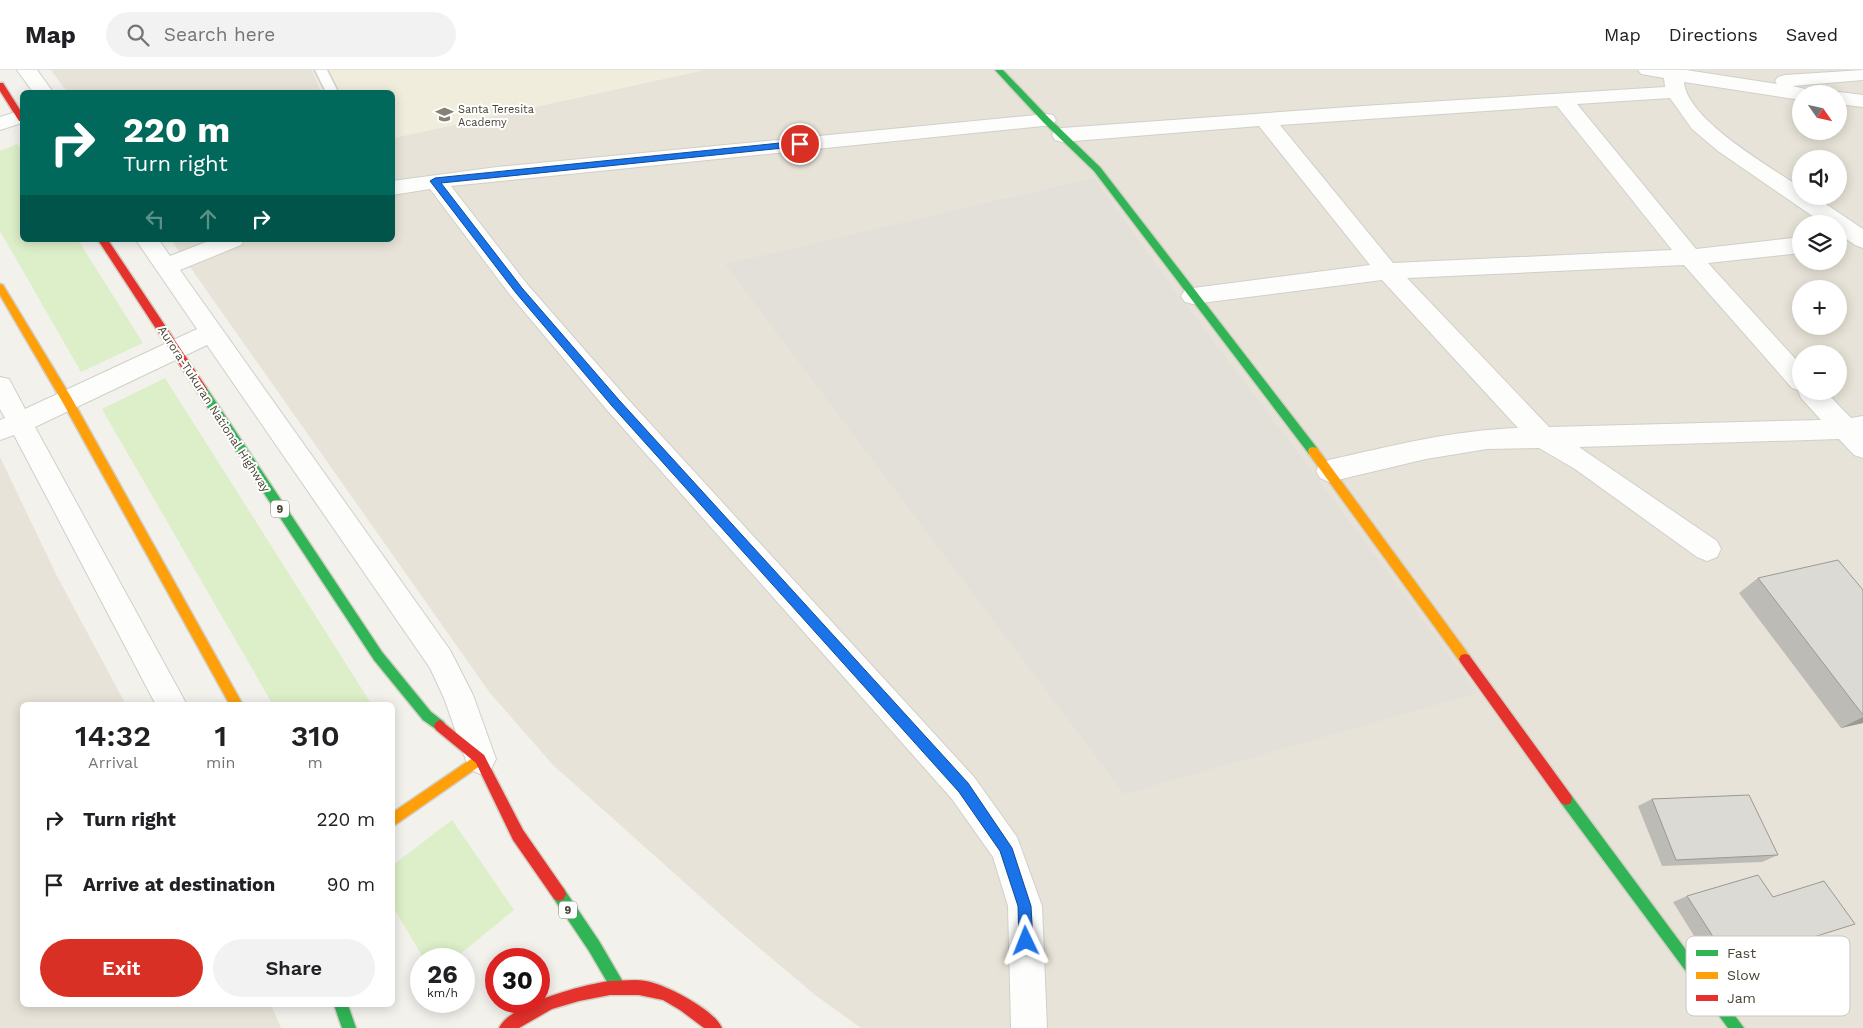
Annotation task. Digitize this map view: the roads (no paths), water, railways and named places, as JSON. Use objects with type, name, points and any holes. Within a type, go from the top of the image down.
[{"type":"main road","points":[[1000,70],[1046,120],[1097,169],[1328,471],[1572,807],[1686,960]]},
{"type":"main road","points":[[0,85],[20,114]]},
{"type":"main road","name":"Aurora-Tukuran National Highway","points":[[104,242],[378,656],[427,716],[480,759],[518,834],[594,946],[618,987]]},
{"type":"main road","points":[[0,287],[66,400],[235,702]]},
{"type":"main road","points":[[395,819],[480,759]]},
{"type":"main road","points":[[506,1028],[522,1016],[554,1000],[586,990],[618,987],[648,989],[672,998],[697,1012],[715,1028]]},
{"type":"main road","points":[[342,1007],[349,1028]]},
{"type":"main road","points":[[1728,1016],[1737,1028]]},
{"type":"street","points":[[27,70],[42,90]]},
{"type":"street","points":[[1648,70],[1675,84],[1699,124],[1725,146],[1862,239]]},
{"type":"street","points":[[1062,135],[1563,100],[1675,84],[1789,84],[1863,74]]},
{"type":"street","points":[[1848,99],[1863,101]]},
{"type":"street","points":[[1563,100],[1690,257],[1792,371]]},
{"type":"street","points":[[0,124],[20,118]]},
{"type":"street","points":[[395,188],[435,181],[1046,120]]},
{"type":"street","points":[[1264,120],[1387,271],[1542,437],[1584,462],[1707,549]]},
{"type":"street","points":[[435,181],[538,313],[721,521],[963,788],[1006,848],[1024,906],[1029,1028]]},
{"type":"street","points":[[1847,241],[1862,239]]},
{"type":"street","name":"Aurora-Tukuran National Highway","points":[[148,242],[440,659],[458,695],[480,759]]},
{"type":"street","points":[[166,267],[228,242]]},
{"type":"street","points":[[1194,296],[1387,271],[1690,257],[1792,247]]},
{"type":"street","points":[[10,426],[212,332]]},
{"type":"street","points":[[0,386],[10,426],[170,702]]},
{"type":"street","points":[[1821,400],[1853,427],[1863,448]]},
{"type":"street","points":[[1328,471],[1426,449],[1487,439],[1853,427]]},
{"type":"lane","points":[[321,70],[331,90]]},
{"type":"place","name":"Santa Teresita Academy","points":[[444,115]]}]
